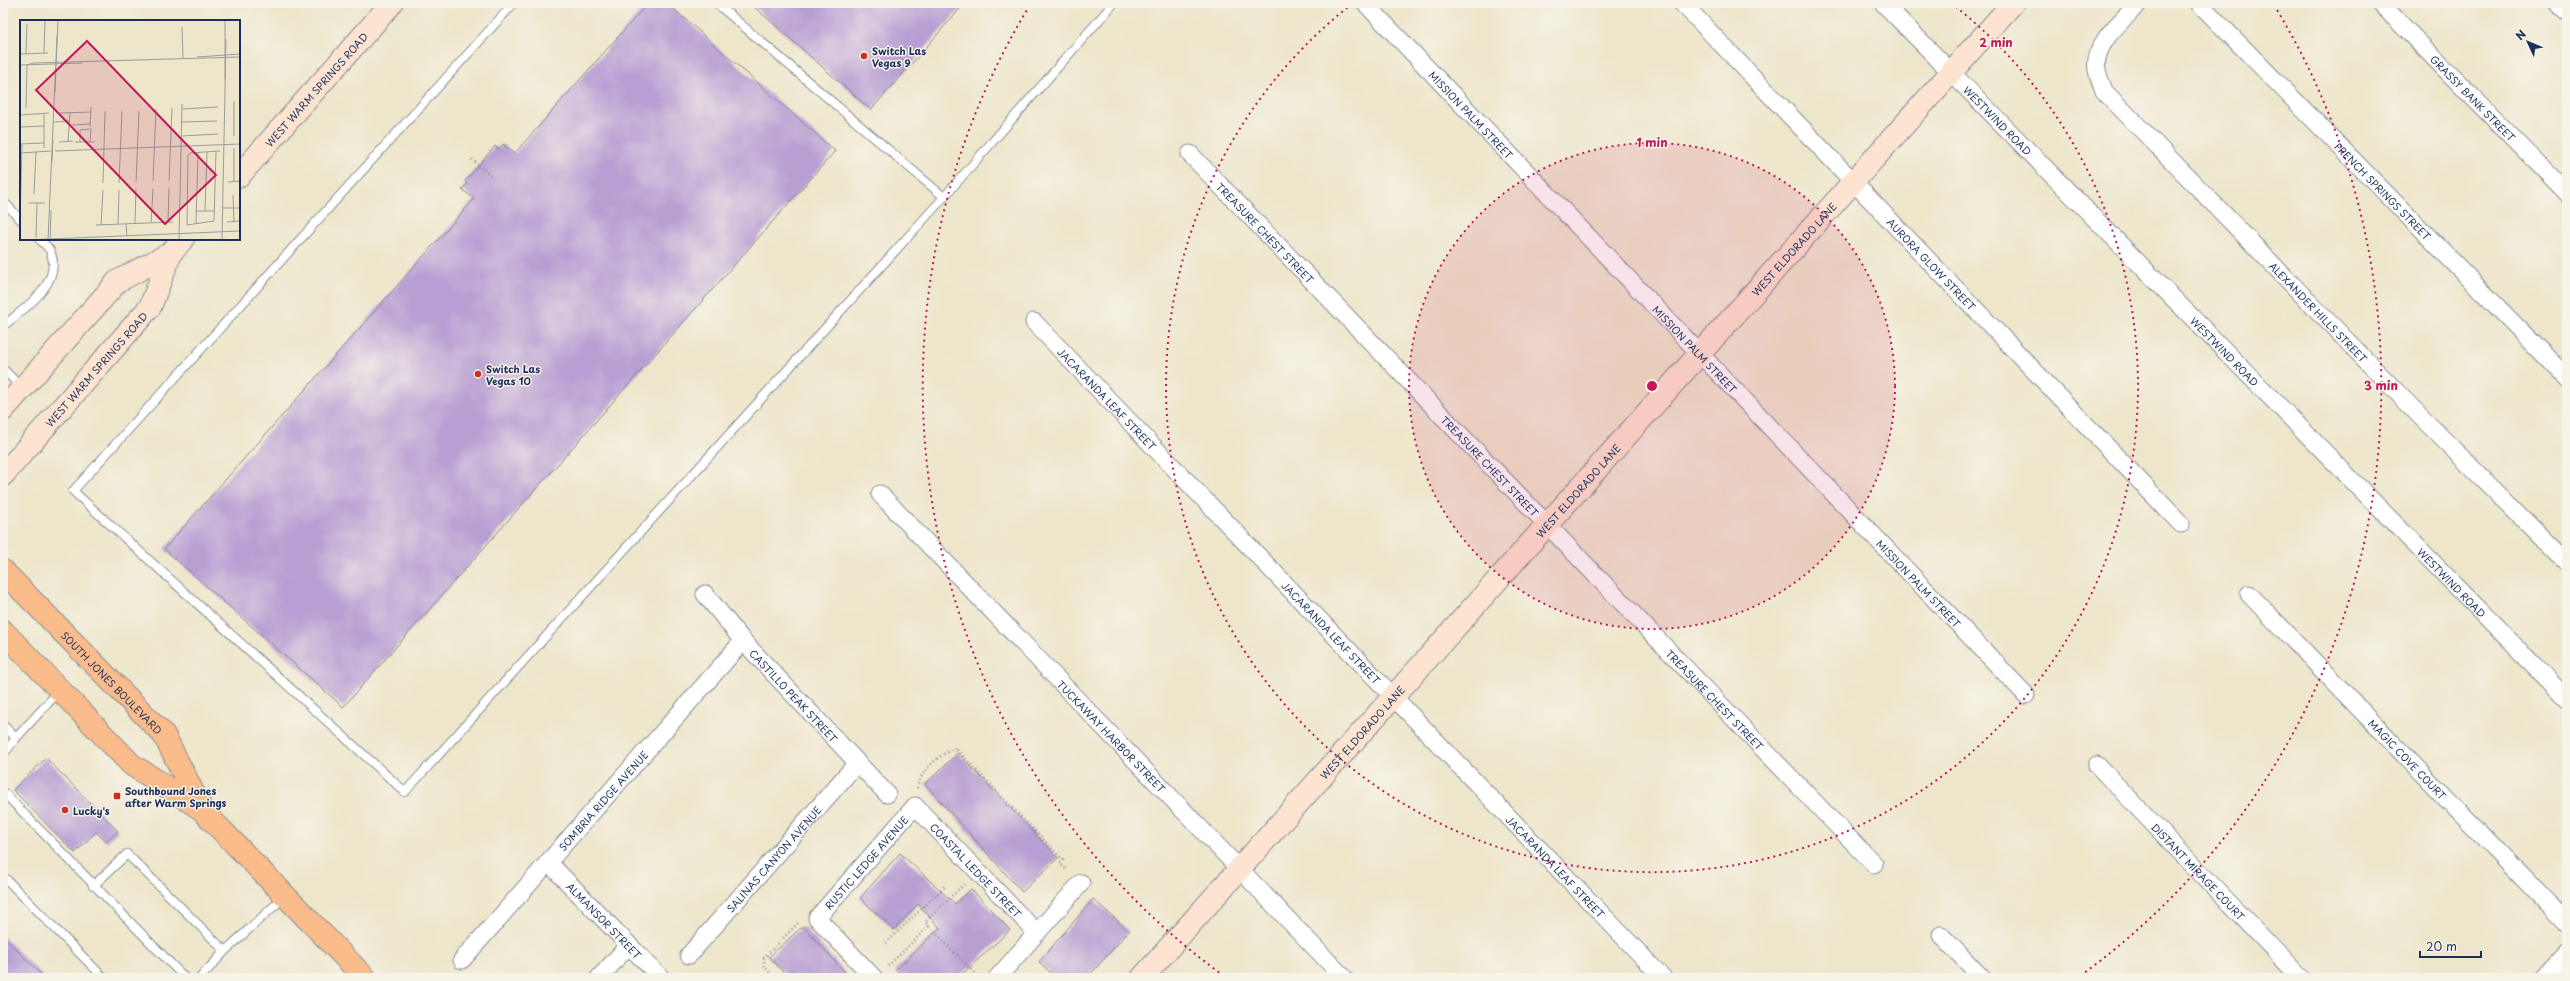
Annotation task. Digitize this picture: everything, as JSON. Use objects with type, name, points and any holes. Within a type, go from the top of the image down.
[{"type":"main road","name":"SOUTH JONES BOULEVARD","points":[[3,571],[164,735],[201,809]]},
{"type":"main road","name":"SOUTH JONES BOULEVARD","points":[[3,631],[132,765],[201,809],[365,978]]},
{"type":"street","name":"WEST WARM SPRINGS ROAD","points":[[240,175],[392,3]]},
{"type":"street","name":"MISSION PALM STREET","points":[[1365,3],[2026,695]]},
{"type":"street","name":"AURORA GLOW STREET","points":[[1682,3],[2181,524]]},
{"type":"street","name":"WESTWIND ROAD","points":[[1883,3],[2567,699]]},
{"type":"street","name":"WEST ELDORADO LANE","points":[[1142,978],[2012,3]]},
{"type":"street","name":"ALEXANDER HILLS STREET","points":[[2138,3],[2102,44],[2097,54],[2096,69],[2104,91],[2421,417],[2567,564]]},
{"type":"street","name":"FRENCH SPRINGS STREET","points":[[2199,3],[2567,378]]},
{"type":"street","name":"GRASSY BANK STREET","points":[[2380,3],[2567,194]]},
{"type":"street","points":[[2559,3],[2567,11]]},
{"type":"street","name":"TREASURE CHEST STREET","points":[[1190,154],[1874,864]]},
{"type":"street","name":"WEST WARM SPRINGS ROAD","points":[[3,410],[118,281],[177,246]]},
{"type":"street","name":"WEST WARM SPRINGS ROAD","points":[[3,475],[150,307],[177,246]]},
{"type":"street","name":"JACARANDA LEAF STREET","points":[[1034,322],[1663,978]]},
{"type":"street","name":"TUCKAWAY HARBOR STREET","points":[[880,494],[1344,978]]},
{"type":"street","name":"CASTILLO PEAK STREET","points":[[705,594],[743,641],[887,794]]},
{"type":"street","name":"MAGIC COVE COURT","points":[[2249,594],[2567,924]]},
{"type":"street","name":"SOMBRIA RIDGE AVENUE","points":[[462,960],[743,641]]},
{"type":"street","name":"SALINAS CANYON AVENUE","points":[[689,955],[857,763]]},
{"type":"street","name":"DISTANT MIRAGE COURT","points":[[2097,765],[2301,978]]},
{"type":"street","name":"COASTAL LEDGE STREET","points":[[916,806],[1037,933]]},
{"type":"street","name":"RUSTIC LEDGE AVENUE","points":[[817,918],[916,806]]},
{"type":"street","name":"ALMANSOR STREET","points":[[548,862],[661,978]]},
{"type":"street","points":[[1002,976],[1081,883]]},
{"type":"street","points":[[817,918],[874,978]]},
{"type":"street","points":[[1941,935],[1982,978]]},
{"type":"street","points":[[599,978],[628,945]]},
{"type":"street","points":[[2544,978],[2567,953]]},
{"type":"lane","points":[[514,3],[73,491],[405,792],[944,197],[1114,3]]},
{"type":"lane","points":[[716,3],[944,197]]},
{"type":"lane","points":[[3,201],[20,219]]},
{"type":"lane","points":[[3,326],[47,286],[54,267],[51,251],[40,240]]},
{"type":"lane","points":[[3,369],[22,388]]},
{"type":"lane","points":[[3,755],[16,738],[60,690]]},
{"type":"lane","points":[[3,725],[16,738]]},
{"type":"lane","points":[[3,792],[93,886],[185,978]]},
{"type":"lane","points":[[93,886],[127,854],[225,951]]},
{"type":"lane","points":[[3,876],[104,978]]},
{"type":"lane","points":[[200,978],[225,951],[285,896]]},
{"type":"path","points":[[472,159],[493,178]]},
{"type":"path","points":[[916,806],[918,781],[945,751],[955,748],[1063,860],[1060,864],[1081,883]]},
{"type":"path","points":[[977,976],[925,922],[978,872]]},
{"type":"path","points":[[886,943],[945,886]]},
{"type":"path","points":[[776,978],[764,966],[764,958],[801,920],[817,918]]},
{"type":"path","points":[[887,967],[929,926]]},
{"type":"building","name":"Switch Las Vegas 10","points":[[648,3],[667,3],[835,151],[343,707],[164,549],[474,199],[462,189],[467,184],[465,181],[495,146],[498,149],[503,144],[514,154]]},
{"type":"building","name":"Switch Las Vegas 9","points":[[750,3],[965,3],[871,110]]},
{"type":"building","points":[[958,753],[1058,858],[1022,892],[925,784]]},
{"type":"building","name":"Lucky's","points":[[46,758],[118,831],[106,842],[96,832],[75,853],[13,790]]},
{"type":"building","points":[[900,853],[955,904],[971,889],[1010,930],[958,978],[902,978],[895,970],[940,928],[918,904],[894,930],[860,898]]},
{"type":"building","points":[[1093,899],[1129,931],[1087,978],[1057,978],[1039,962]]},
{"type":"building","points":[[803,926],[850,978],[789,978],[769,957]]},
{"type":"building","points":[[3,936],[45,978],[3,978]]},
{"type":"place","name":"Switch Las Vegas 9","points":[[864,56]]},
{"type":"place","name":"Switch Las Vegas 10","points":[[478,374]]},
{"type":"place","name":"Southbound Jones after Warm Springs","points":[[117,796]]},
{"type":"place","name":"Lucky's","points":[[65,810]]}]
